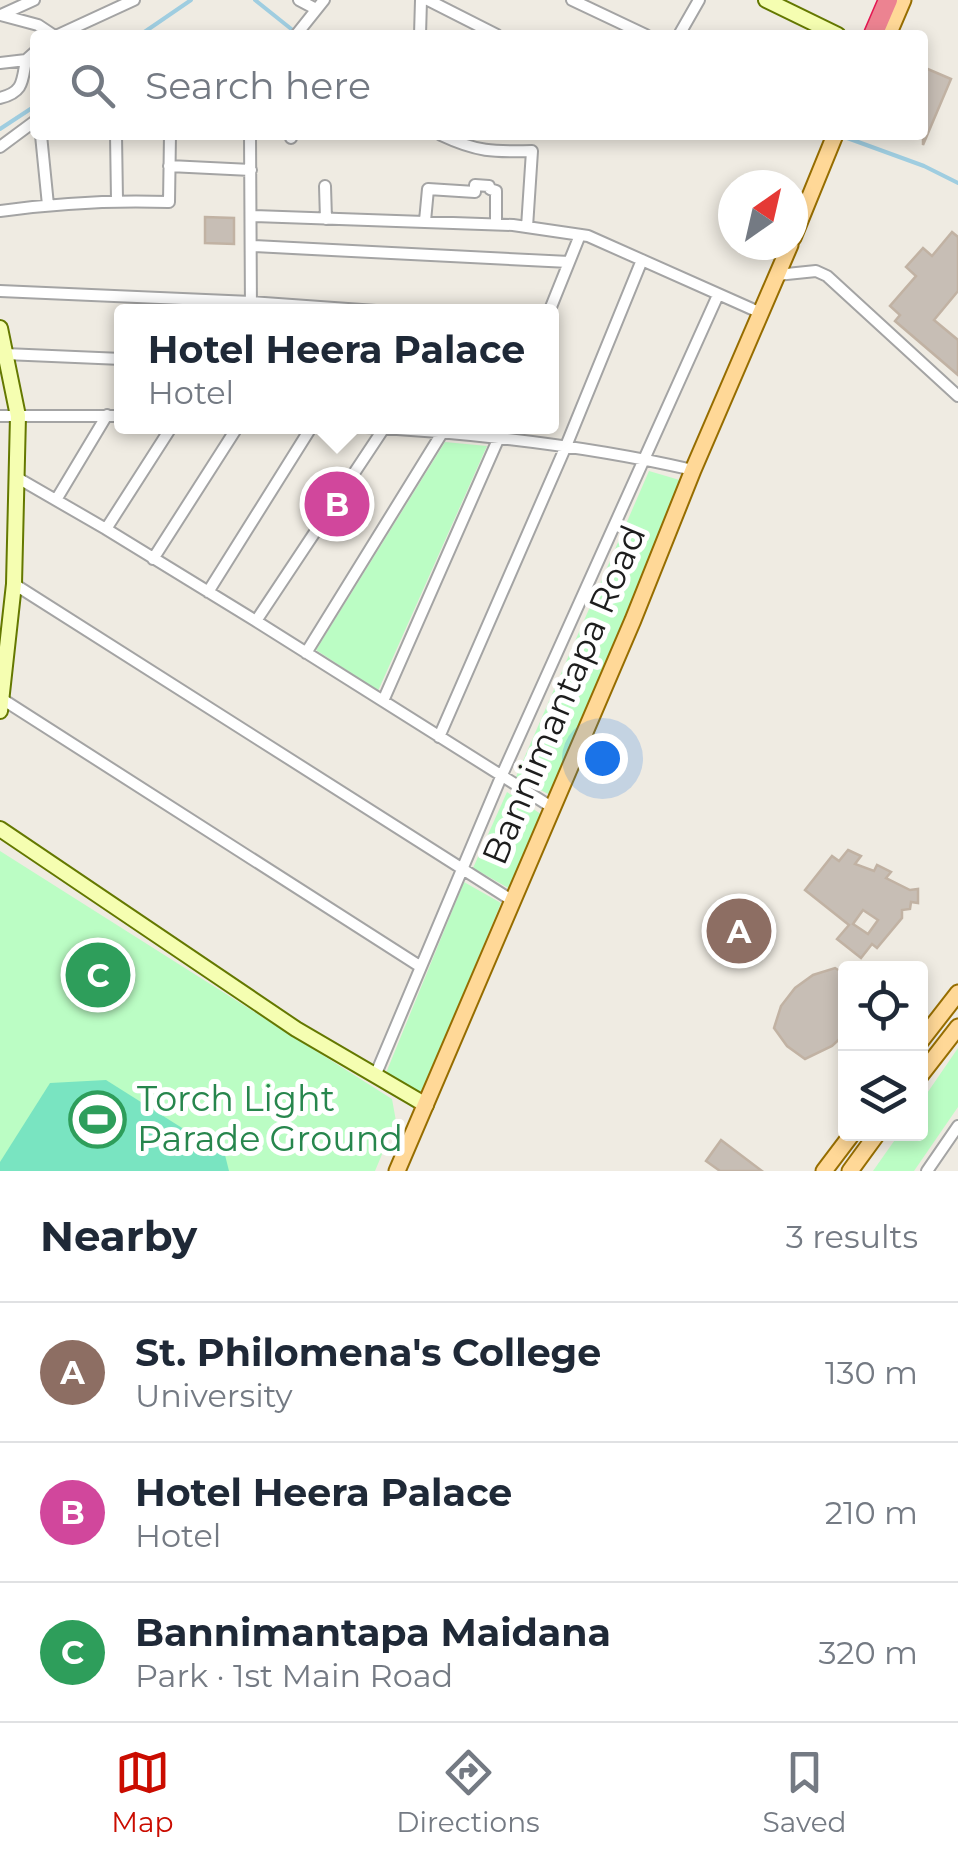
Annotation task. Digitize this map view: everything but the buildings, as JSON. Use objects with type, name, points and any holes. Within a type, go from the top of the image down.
[{"type":"highway","points":[[875,30],[888,0]]},
{"type":"main road","points":[[890,30],[904,0]]},
{"type":"main road","points":[[808,203],[834,140]]},
{"type":"main road","name":"Bannimantapa Road","points":[[398,1171],[784,260]]},
{"type":"main road","points":[[928,1033],[956,1000]]},
{"type":"main road","points":[[928,1066],[958,1027]]},
{"type":"main road","points":[[824,1171],[847,1141]]},
{"type":"main road","points":[[850,1171],[872,1141]]},
{"type":"street","points":[[0,15],[34,0]]},
{"type":"street","points":[[66,30],[134,0]]},
{"type":"street","points":[[299,0],[320,4],[300,30]]},
{"type":"street","points":[[421,30],[424,0],[487,30]]},
{"type":"street","points":[[572,0],[635,30]]},
{"type":"street","points":[[682,30],[699,0]]},
{"type":"street","points":[[766,0],[828,30]]},
{"type":"street","points":[[0,15],[46,30]]},
{"type":"street","points":[[0,63],[30,56]]},
{"type":"street","points":[[0,98],[20,87],[30,56]]},
{"type":"street","points":[[0,148],[30,125]]},
{"type":"street","points":[[42,140],[48,205]]},
{"type":"street","points":[[116,140],[117,200]]},
{"type":"street","points":[[0,211],[117,200],[169,202],[170,140]]},
{"type":"street","points":[[250,140],[251,304]]},
{"type":"street","points":[[452,140],[470,148],[497,152],[532,151],[526,227]]},
{"type":"street","points":[[169,166],[250,170]]},
{"type":"street","points":[[426,222],[428,189],[475,192],[476,185],[496,191],[496,224]]},
{"type":"street","points":[[325,186],[326,220]]},
{"type":"street","points":[[251,216],[496,224],[588,236],[761,313]]},
{"type":"street","points":[[553,304],[580,235]]},
{"type":"street","points":[[252,246],[569,262]]},
{"type":"street","points":[[440,736],[642,260]]},
{"type":"street","points":[[778,275],[816,271],[827,276],[958,396]]},
{"type":"street","points":[[0,291],[204,304]]},
{"type":"street","points":[[375,1076],[501,778],[718,295]]},
{"type":"street","points":[[0,328],[18,416],[14,584],[1,705],[421,967]]},
{"type":"street","points":[[5,354],[114,360]]},
{"type":"street","points":[[56,500],[106,415]]},
{"type":"street","points":[[0,416],[114,416]]},
{"type":"street","points":[[106,529],[167,434]]},
{"type":"street","points":[[153,559],[233,434]]},
{"type":"street","points":[[208,592],[307,434]]},
{"type":"street","points":[[256,621],[380,434]]},
{"type":"street","points":[[306,652],[441,434]]},
{"type":"street","points":[[383,701],[501,434]]},
{"type":"street","points":[[511,434],[693,470]]},
{"type":"street","points":[[16,477],[256,621],[552,808]]},
{"type":"street","points":[[14,584],[513,901]]},
{"type":"street","points":[[0,829],[282,1019],[426,1105]]},
{"type":"street","points":[[927,1171],[958,1126]]},
{"type":"green space","points":[[445,442],[487,446],[378,691],[316,650]]},
{"type":"green space","points":[[649,471],[683,481],[550,795],[516,777]]},
{"type":"green space","points":[[507,792],[541,814],[510,889],[473,868]]},
{"type":"green space","points":[[0,851],[392,1099],[396,1121],[375,1171],[0,1171]]},
{"type":"green space","points":[[464,882],[501,903],[422,1093],[386,1073]]},
{"type":"green space","points":[[958,1048],[958,1107],[914,1171],[873,1171],[894,1141],[928,1141],[928,1092]]},
{"type":"green space","name":"Torch Light Parade Ground","points":[[106,1080],[225,1155],[229,1171],[0,1171],[0,1162],[50,1083]]},
{"type":"waterway","points":[[147,30],[191,0]]},
{"type":"waterway","points":[[255,0],[292,30]]},
{"type":"waterway","points":[[0,129],[30,109]]},
{"type":"waterway","points":[[853,140],[958,183]]},
{"type":"place","name":"Hotel Heera Palace","points":[[337,504]]},
{"type":"place","name":"St. Philomena's College","points":[[739,931]]},
{"type":"place","name":"Bannimantapa Maidana","points":[[98,975]]},
{"type":"place","name":"Torch Light Parade Ground","points":[[98,1119]]}]
